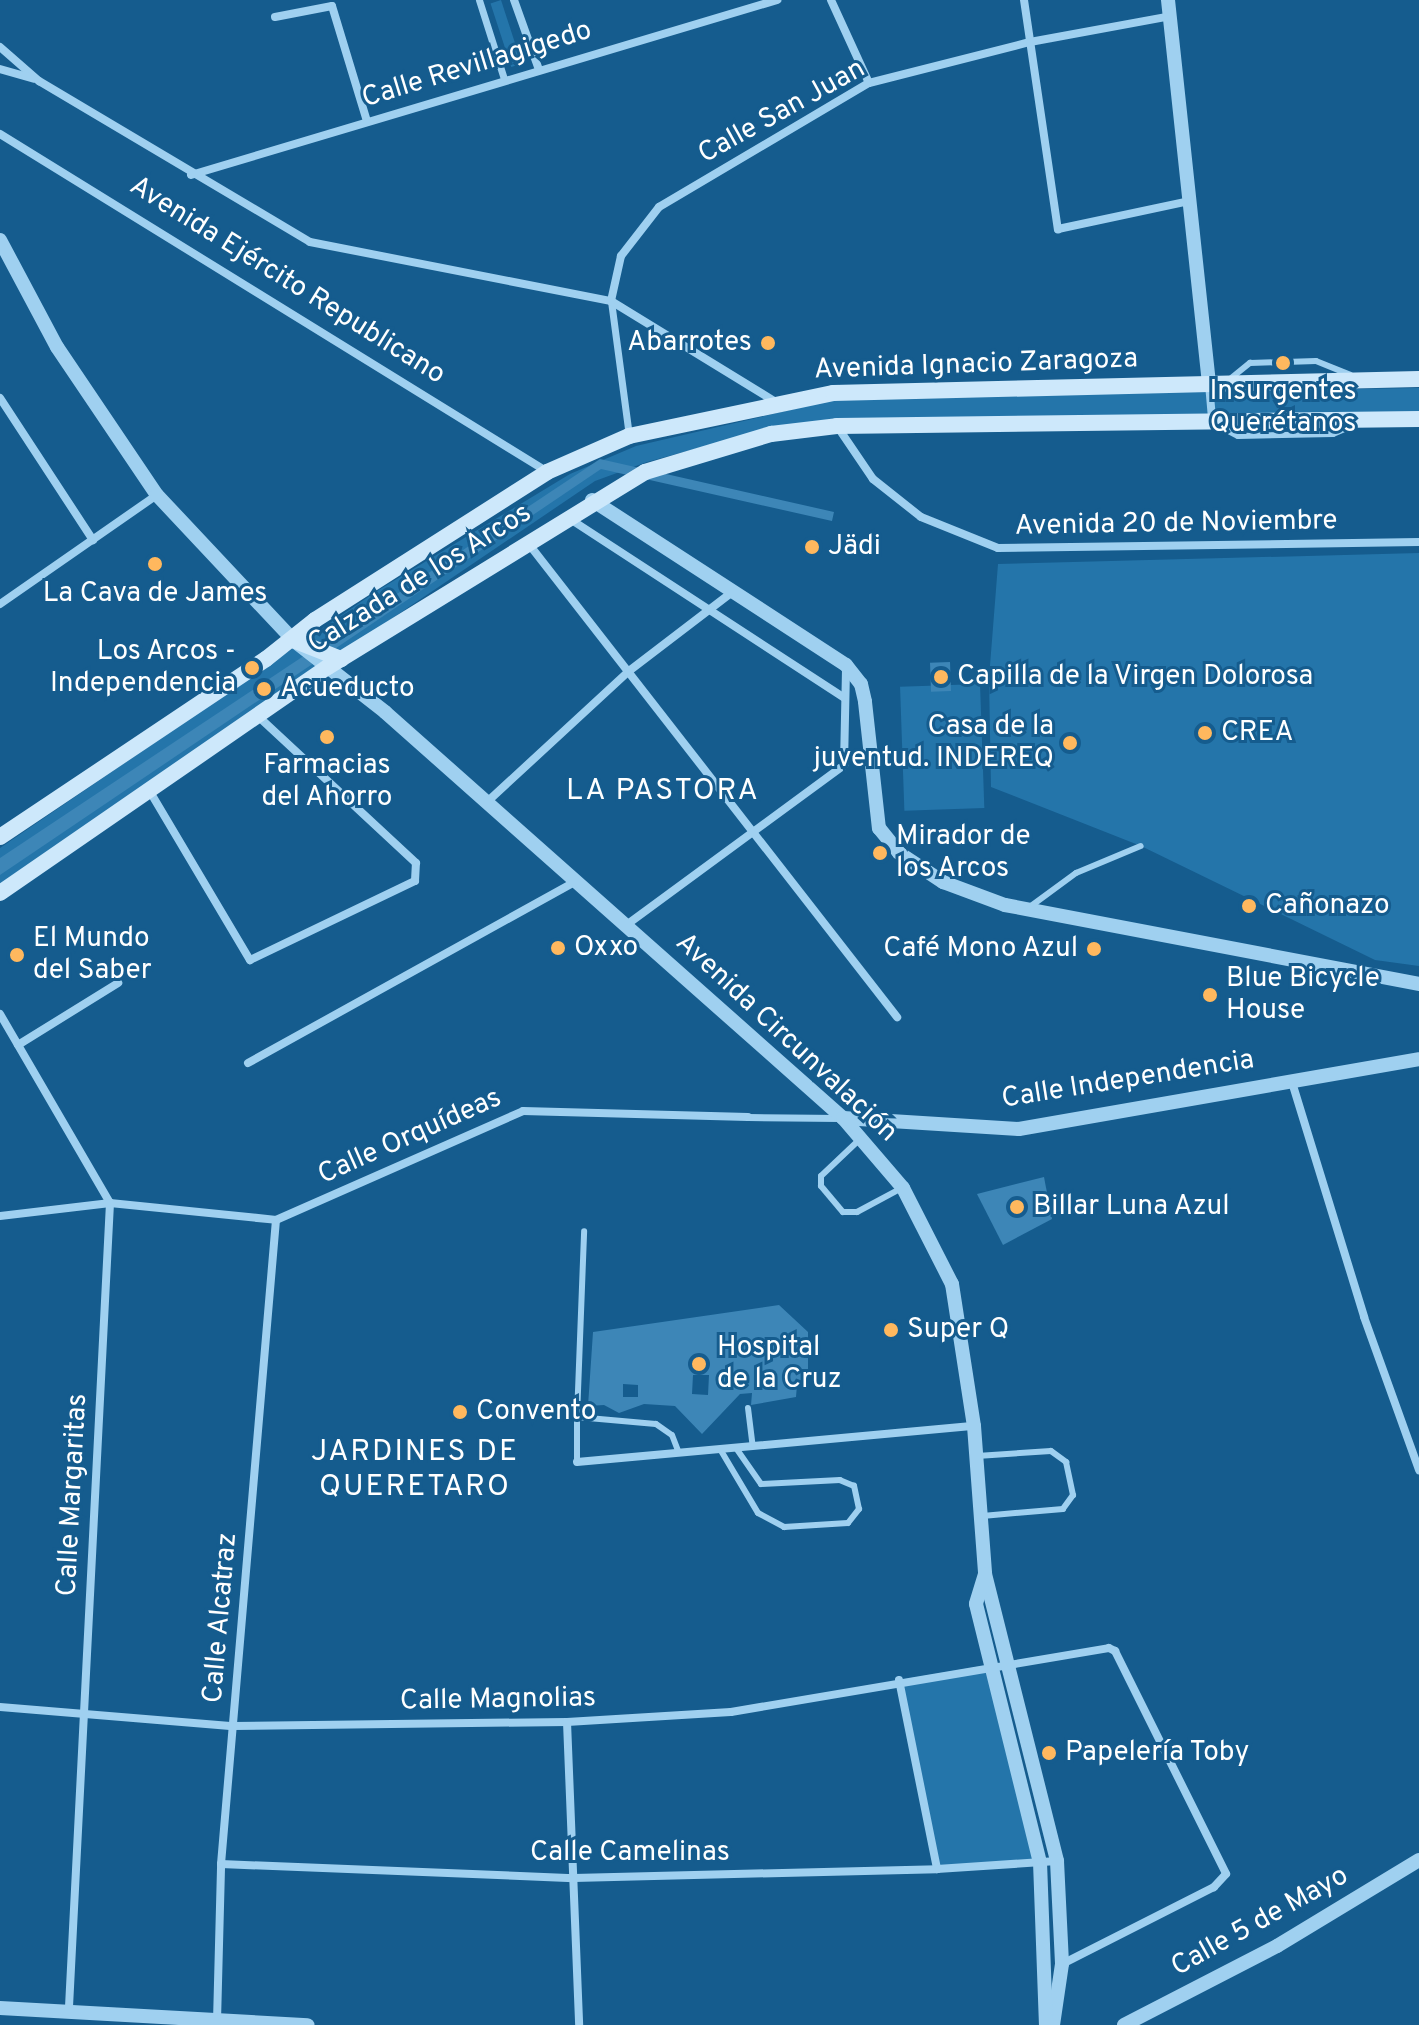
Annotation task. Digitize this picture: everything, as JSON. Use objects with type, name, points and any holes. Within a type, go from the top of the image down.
[{"type":"main road","name":"Avenida Ignacio Zaragoza","points":[[547,472],[629,436],[776,402],[833,393],[1419,379]]},
{"type":"main road","name":"Avenida Ignacio Zaragoza","points":[[592,500],[671,464],[771,434],[837,426],[1419,419]]},
{"type":"main road","name":"Calzada de los Arcos","points":[[0,837],[293,640],[323,615],[547,472]]},
{"type":"main road","name":"Calzada de los Arcos","points":[[0,893],[335,663],[592,500]]},
{"type":"main road","points":[[293,640],[335,663]]},
{"type":"street","points":[[479,0],[504,79]]},
{"type":"street","points":[[514,0],[539,70]]},
{"type":"street","name":"Calle Revillagigedo","points":[[191,175],[504,79],[777,0]]},
{"type":"street","points":[[831,0],[869,83]]},
{"type":"street","points":[[1024,0],[1058,229],[1190,201]]},
{"type":"street","points":[[1168,0],[1190,201],[1217,383],[1212,423]]},
{"type":"street","points":[[275,17],[332,6],[367,121]]},
{"type":"street","name":"Calle San Juan","points":[[629,436],[611,301],[621,256],[659,207],[869,83],[1030,42],[1171,16]]},
{"type":"street","points":[[0,47],[39,81],[191,175],[310,242],[611,301],[776,402]]},
{"type":"street","points":[[0,69],[39,81]]},
{"type":"street","name":"Avenida Ejército Republicano","points":[[0,134],[547,472]]},
{"type":"street","points":[[0,240],[57,347],[157,495],[293,640]]},
{"type":"street","points":[[0,398],[93,540]]},
{"type":"street","name":"Avenida 20 de Noviembre","points":[[837,426],[873,479],[921,517],[998,548],[1419,542]]},
{"type":"street","points":[[0,604],[157,495]]},
{"type":"street","points":[[592,500],[736,590],[846,665],[861,684],[876,817],[884,836],[943,882],[988,901],[1419,984]]},
{"type":"street","points":[[566,517],[845,698]]},
{"type":"street","points":[[528,543],[897,1017]]},
{"type":"street","points":[[487,802],[629,671],[736,590]]},
{"type":"street","name":"Avenida Circunvalación","points":[[335,663],[625,926],[843,1118],[903,1188],[952,1284],[974,1426],[985,1574],[999,1663],[1040,1862],[1046,2025]]},
{"type":"street","points":[[625,926],[751,829],[844,765],[846,665]]},
{"type":"street","points":[[149,790],[250,960],[415,881],[416,863],[258,716]]},
{"type":"street","points":[[248,1063],[577,881]]},
{"type":"street","points":[[18,1045],[118,983]]},
{"type":"street","points":[[0,1014],[110,1203]]},
{"type":"street","name":"Calle Independencia","points":[[843,1118],[1019,1129],[1419,1059]]},
{"type":"street","points":[[1291,1079],[1364,1317],[1419,1470]]},
{"type":"street","name":"Calle Orquídeas","points":[[0,1216],[110,1203],[276,1220],[523,1111],[843,1118]]},
{"type":"street","name":"Calle Margaritas","points":[[69,2008],[110,1203]]},
{"type":"street","name":"Calle Alcatraz","points":[[217,2022],[221,1864],[276,1220]]},
{"type":"street","points":[[577,1462],[974,1426]]},
{"type":"street","name":"Calle Magnolias","points":[[0,1707],[233,1726],[567,1722],[731,1712],[1101,1646],[1115,1651],[1226,1874],[1214,1887],[1062,1964]]},
{"type":"street","name":"Avenida Circunvalación","points":[[999,1663],[1057,1861],[1062,1964],[1053,2025]]},
{"type":"street","points":[[899,1680],[937,1869]]},
{"type":"street","points":[[567,1722],[579,2025]]},
{"type":"street","name":"Calle 5 de Mayo","points":[[1124,2025],[1277,1946],[1419,1860]]},
{"type":"street","name":"Calle Camelinas","points":[[221,1864],[574,1878],[937,1869],[1057,1861]]},
{"type":"street","points":[[0,2008],[69,2008],[217,2022],[308,2025]]},
{"type":"lane","points":[[1028,909],[1076,873],[1141,846]]},
{"type":"lane","points":[[862,1138],[821,1176],[821,1186],[843,1212],[857,1212],[903,1188]]},
{"type":"lane","points":[[577,1462],[584,1231]]},
{"type":"lane","points":[[748,1408],[753,1446]]},
{"type":"lane","points":[[577,1417],[656,1424],[672,1435],[679,1453]]},
{"type":"lane","points":[[720,1449],[758,1513],[784,1527],[848,1523],[859,1509],[854,1486],[840,1480],[761,1484],[736,1448]]},
{"type":"lane","points":[[976,1457],[1051,1451],[1066,1462],[1073,1495],[1063,1509],[982,1516]]},
{"type":"shaded area","points":[[501,0],[522,64],[511,67],[491,3]]},
{"type":"shaded area","points":[[1419,388],[1419,413],[771,428],[647,462],[595,481],[0,884],[0,848],[377,591],[570,474],[636,446],[846,397]]},
{"type":"shaded area","name":"CREA","points":[[1419,553],[1419,966],[1375,960],[1141,846],[991,787],[989,678],[998,564]]},
{"type":"shaded area","points":[[980,684],[984,808],[904,811],[900,687]]},
{"type":"shaded area","points":[[993,1664],[1040,1862],[937,1869],[899,1680]]},
{"type":"building","name":"Acueducto","points":[[600,459],[834,512],[832,521],[601,469],[0,875],[0,858]]},
{"type":"building","name":"Capilla de la Virgen Dolorosa","points":[[950,662],[951,691],[931,692],[930,663]]},
{"type":"building","name":"Billar Luna Azul","points":[[1044,1177],[1052,1219],[1003,1245],[977,1194]]},
{"type":"building","name":"Hospital de la Cruz","points":[[779,1305],[808,1332],[808,1383],[797,1385],[796,1397],[751,1405],[752,1393],[740,1394],[702,1434],[675,1406],[644,1404],[619,1413],[604,1405],[588,1406],[593,1332]],"holes":[[[693,1375],[709,1375],[708,1395],[692,1394]],[[623,1384],[638,1385],[638,1397],[623,1397]]]},
{"type":"place","name":"Abarrotes","points":[[768,343]]},
{"type":"place","name":"Insurgentes Querétanos","points":[[1283,363]]},
{"type":"place","name":"Jädi","points":[[812,547]]},
{"type":"place","name":"La Cava de James","points":[[155,564]]},
{"type":"place","name":"Los Arcos - Independencia","points":[[252,668]]},
{"type":"place","name":"Capilla de la Virgen Dolorosa","points":[[941,677]]},
{"type":"place","name":"Acueducto","points":[[264,689]]},
{"type":"place","name":"CREA","points":[[1205,733]]},
{"type":"place","name":"Farmacias del Ahorro","points":[[327,737]]},
{"type":"place","name":"Casa de la juventud. INDEREQ","points":[[1070,743]]},
{"type":"place","name":"Mirador de los Arcos","points":[[880,853]]},
{"type":"place","name":"Cañonazo","points":[[1249,906]]},
{"type":"place","name":"Oxxo","points":[[558,948]]},
{"type":"place","name":"Café Mono Azul","points":[[1094,949]]},
{"type":"place","name":"El Mundo del Saber","points":[[17,955]]},
{"type":"place","name":"Blue Bicycle House","points":[[1210,995]]},
{"type":"place","name":"Billar Luna Azul","points":[[1017,1207]]},
{"type":"place","name":"Super Q","points":[[891,1330]]},
{"type":"place","name":"Hospital de la Cruz","points":[[699,1364]]},
{"type":"place","name":"Convento","points":[[460,1412]]},
{"type":"place","name":"Papelería Toby","points":[[1049,1753]]},
{"type":"district","name":"LA PASTORA","points":[[663,792]]},
{"type":"district","name":"JARDINES DE QUERETARO","points":[[415,1470]]}]
